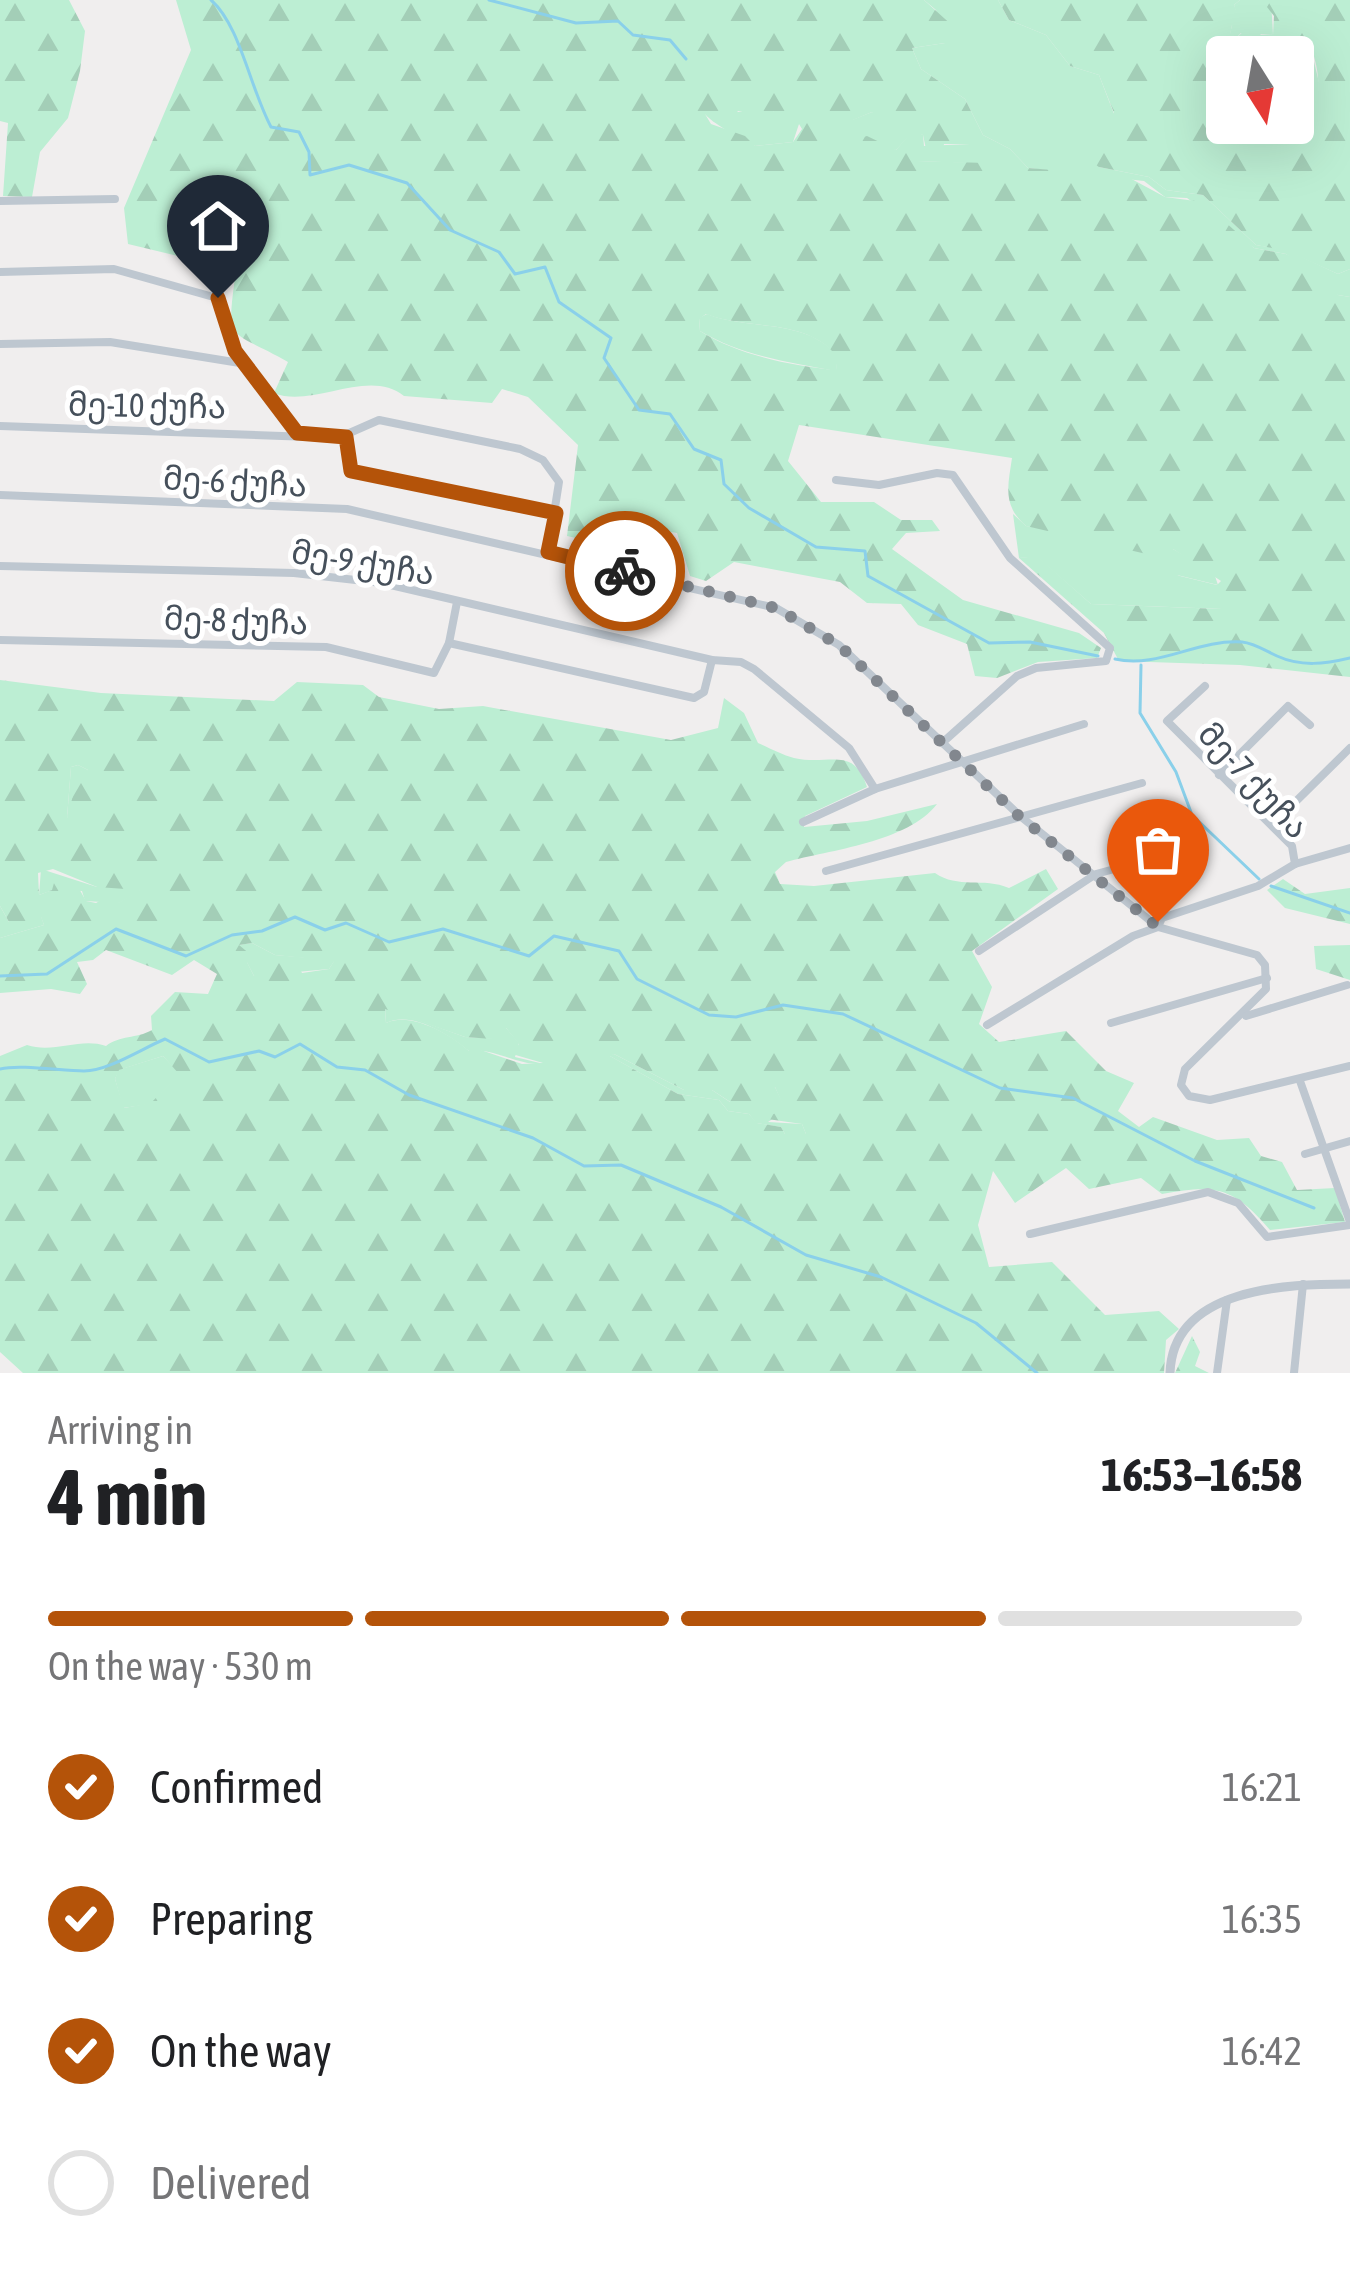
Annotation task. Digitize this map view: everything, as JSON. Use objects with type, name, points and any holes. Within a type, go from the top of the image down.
[{"type":"street","points":[[0,201],[115,199]]},
{"type":"street","points":[[0,272],[114,269],[218,298],[235,351],[297,433]]},
{"type":"street","points":[[0,344],[110,342],[246,364]]},
{"type":"street","name":"მე-10 ქუჩა","points":[[0,426],[346,437],[365,421],[379,420],[520,449],[543,460],[559,482],[548,552]]},
{"type":"street","points":[[346,437],[351,471],[556,513]]},
{"type":"street","points":[[836,480],[879,485],[937,473],[953,476],[1010,558],[1110,648],[1106,661],[1036,668],[1017,676],[942,743]]},
{"type":"street","name":"მე-6 ქუჩა","points":[[0,495],[347,509],[548,552],[791,615],[839,645],[1020,817],[1158,927],[1257,955],[1267,978]]},
{"type":"street","name":"მე-9 ქუჩა","points":[[0,566],[293,573],[382,583],[712,660]]},
{"type":"street","points":[[457,602],[449,643],[694,698],[704,692],[712,660],[741,662],[849,748],[874,789]]},
{"type":"street","name":"მე-8 ქუჩა","points":[[0,640],[326,647],[434,673],[449,643]]},
{"type":"street","name":"მე-7 ქუჩა","points":[[987,1025],[1133,936],[1158,927],[1162,918],[1258,886],[1295,864],[1292,846],[1166,721],[1205,686]]},
{"type":"street","points":[[1220,776],[1288,706],[1310,725]]},
{"type":"street","points":[[802,822],[874,789],[1084,724]]},
{"type":"street","points":[[1272,825],[1350,748]]},
{"type":"street","points":[[826,871],[1142,783]]},
{"type":"street","points":[[1295,864],[1350,848]]},
{"type":"street","points":[[979,951],[1096,874],[1173,853]]},
{"type":"street","points":[[1267,978],[1262,997],[1185,1069],[1184,1090],[1210,1100],[1350,1066]]},
{"type":"street","points":[[1111,1023],[1267,978]]},
{"type":"street","points":[[1242,1017],[1347,985]]},
{"type":"street","points":[[1030,1234],[1208,1192],[1238,1203],[1267,1237],[1350,1224],[1300,1081]]},
{"type":"street","points":[[1305,1154],[1350,1141]]},
{"type":"street","points":[[1294,1373],[1304,1284]]},
{"type":"street","points":[[1169,1373],[1179,1339],[1227,1300],[1269,1286],[1350,1284]]},
{"type":"street","points":[[1217,1373],[1227,1300]]},
{"type":"green space","points":[[0,0],[69,0],[85,31],[68,118],[40,152],[32,197],[3,196],[8,123],[0,121]]},
{"type":"green space","points":[[176,0],[924,0],[955,28],[945,43],[912,48],[921,69],[965,99],[983,135],[1010,149],[1028,168],[1126,176],[1165,197],[1203,202],[1254,248],[1286,254],[1332,278],[1338,295],[1350,297],[1350,677],[1240,665],[1119,661],[1104,633],[1019,558],[1037,556],[1091,604],[1221,609],[1221,598],[1177,584],[1176,575],[1217,585],[1221,581],[1173,549],[1155,556],[1026,526],[1010,503],[1012,458],[799,425],[788,461],[821,502],[874,502],[901,520],[932,520],[940,531],[906,533],[892,549],[963,600],[1079,633],[1101,648],[1097,658],[1038,662],[997,678],[975,676],[967,644],[918,625],[901,604],[867,603],[840,582],[734,562],[706,581],[690,576],[677,533],[609,521],[585,540],[567,536],[578,445],[528,397],[502,389],[492,403],[404,396],[374,386],[305,396],[274,393],[288,362],[235,331],[231,312],[236,270],[128,244],[124,208],[191,50]],"holes":[[[738,111],[765,117],[773,111],[783,128],[799,124],[802,129],[793,142],[755,146],[745,136],[711,124],[705,114],[732,119]],[[872,112],[887,127],[923,135],[927,154],[941,156],[944,144],[969,144],[986,163],[918,161],[918,146],[908,136],[896,150],[867,136],[845,142],[853,120]],[[706,314],[809,335],[837,356],[836,370],[731,347],[700,331],[699,319]]]},
{"type":"green space","points":[[924,0],[998,0],[1009,20],[1046,35],[1070,66],[1099,75],[1114,114],[1099,167],[1149,177],[1166,190],[1203,195],[1256,245],[1287,250],[1338,274],[1350,269],[1350,297],[1338,295],[1286,254],[1254,248],[1187,198],[1165,197],[1144,181],[1028,168],[1010,149],[983,135],[965,99],[921,69],[912,48],[945,43],[936,10]]},
{"type":"green space","points":[[998,0],[1240,0],[1234,5],[1242,25],[1232,25],[1230,36],[1206,36],[1206,144],[1314,144],[1318,78],[1314,36],[1238,36],[1251,24],[1261,35],[1273,35],[1274,16],[1267,7],[1271,0],[1350,0],[1350,269],[1338,274],[1287,251],[1256,245],[1203,195],[1166,190],[1149,177],[1099,167],[1082,156],[1092,123],[1114,113],[1099,75],[1070,66],[1046,35],[1009,20]]},
{"type":"green space","points":[[1240,0],[1271,0],[1273,35],[1230,36],[1232,25],[1240,25],[1234,5]]},
{"type":"green space","points":[[1314,62],[1322,95],[1314,115]]},
{"type":"green space","points":[[773,111],[799,124],[793,142],[755,146],[704,113]]},
{"type":"green space","points":[[872,112],[923,135],[924,146],[970,144],[988,164],[918,161],[907,138],[896,150],[842,142],[852,120]]},
{"type":"green space","points":[[707,314],[809,335],[838,356],[836,371],[766,357],[715,339],[700,331],[699,318]]},
{"type":"green space","points":[[1013,514],[1026,526],[1173,549],[1214,573],[1218,585],[1177,575],[1222,598],[1222,609],[1091,604],[1037,557],[1019,558]]},
{"type":"green space","points":[[0,680],[101,693],[274,701],[297,682],[363,685],[379,697],[439,709],[483,706],[671,740],[718,728],[724,698],[744,713],[758,743],[794,758],[847,761],[862,774],[867,787],[805,816],[804,827],[867,821],[937,804],[924,817],[888,836],[786,862],[775,872],[780,884],[814,886],[935,873],[953,881],[1009,888],[1046,869],[1058,889],[972,951],[992,987],[979,1024],[999,1042],[1066,1031],[1106,1071],[1134,1083],[1118,1111],[1139,1127],[1153,1117],[1217,1140],[1249,1138],[1261,1156],[1282,1162],[1297,1190],[1335,1188],[1345,1222],[1270,1230],[1245,1205],[1223,1192],[1197,1189],[1162,1194],[1141,1178],[1089,1189],[1066,1168],[1015,1203],[993,1171],[978,1225],[989,1267],[1052,1262],[1105,1315],[1159,1311],[1179,1329],[1166,1340],[1164,1373],[23,1373],[0,1352],[0,1056],[27,1045],[106,1046],[146,1033],[152,1030],[151,1016],[175,992],[208,994],[217,974],[194,960],[172,975],[106,950],[93,960],[77,962],[87,984],[80,994],[51,989],[0,993],[0,938],[44,925],[41,917],[19,926],[9,922],[0,906]],"holes":[[[71,767],[88,770],[76,784],[67,818]],[[53,869],[97,887],[140,890],[118,903],[116,892],[96,903],[86,901],[77,885],[56,876],[52,890],[39,895],[38,873]],[[252,943],[275,955],[334,961],[329,969],[302,973],[294,957],[282,957],[254,976],[247,962],[251,955],[239,945]],[[385,1009],[465,1037],[506,1040],[506,1028],[519,1044],[512,1054],[543,1063],[522,1064],[472,1047],[469,1051],[419,1022],[386,1023]],[[163,1056],[179,1074],[151,1103],[124,1108],[115,1079],[119,1070]],[[610,1056],[684,1090],[712,1090],[741,1109],[767,1107],[775,1087],[785,1110],[761,1118],[802,1124],[806,1134],[785,1134],[781,1127],[757,1123],[749,1114],[728,1111],[719,1100],[678,1094]]]},
{"type":"green space","points":[[71,767],[88,770],[87,777],[67,818]]},
{"type":"green space","points":[[41,869],[97,887],[139,886],[140,891],[119,903],[85,901],[82,891],[53,890],[39,895]]},
{"type":"green space","points":[[1283,879],[1305,894],[1350,888],[1350,924],[1285,908],[1267,890]]},
{"type":"green space","points":[[0,906],[9,922],[41,916],[44,925],[0,938]]},
{"type":"green space","points":[[252,943],[275,955],[335,960],[329,969],[254,976],[238,945]]},
{"type":"green space","points":[[1350,945],[1350,980],[1316,969],[1314,946]]},
{"type":"green space","points":[[385,1008],[465,1037],[505,1039],[506,1028],[519,1043],[515,1057],[544,1064],[469,1051],[419,1022],[386,1023]]},
{"type":"green space","points":[[608,1055],[684,1090],[712,1090],[730,1102],[775,1087],[786,1110],[768,1122],[802,1124],[806,1134],[785,1134],[781,1127],[756,1123],[749,1114],[728,1111],[719,1100],[678,1094]]},
{"type":"green space","points":[[163,1056],[180,1074],[151,1104],[123,1108],[115,1079],[118,1070]]},
{"type":"green space","points":[[1192,1336],[1200,1352],[1195,1366],[1209,1373],[1175,1373]]},
{"type":"waterway","points":[[211,0],[230,25],[271,127],[299,132],[309,152],[310,175],[349,165],[407,183],[450,230],[499,252],[515,274],[545,267],[559,302],[611,338],[604,358],[639,410],[670,414],[694,449],[721,460],[724,484],[749,508],[816,547],[865,551],[868,576],[989,643],[1030,642],[1098,656]]},
{"type":"waterway","points":[[489,0],[576,23],[618,21],[633,35],[670,40],[686,59]]},
{"type":"waterway","points":[[1115,659],[1147,660],[1225,642],[1242,642],[1295,662],[1350,658]]},
{"type":"waterway","points":[[1141,665],[1140,713],[1176,772],[1192,815],[1259,879]]},
{"type":"waterway","points":[[1271,886],[1350,913]]},
{"type":"waterway","points":[[0,976],[47,974],[116,929],[186,956],[232,935],[262,931],[295,917],[325,930],[346,923],[389,942],[443,929],[529,956],[554,936],[619,951],[637,979],[709,1015],[736,1017],[783,1005],[843,1014],[1000,1088],[1073,1098],[1195,1161],[1314,1208]]},
{"type":"waterway","points":[[0,1069],[93,1070],[165,1039],[209,1062],[259,1051],[275,1057],[300,1044],[337,1067],[365,1070],[409,1095],[533,1138],[584,1166],[621,1165],[721,1207],[806,1255],[881,1277],[976,1323],[1037,1373]]},
{"type":"way so far","points":[[625,571],[776,608],[839,645],[1020,817],[1158,927],[1158,922]]},
{"type":"route","points":[[218,298],[235,351],[297,433],[346,437],[351,471],[556,513],[548,552],[625,571]]}]
